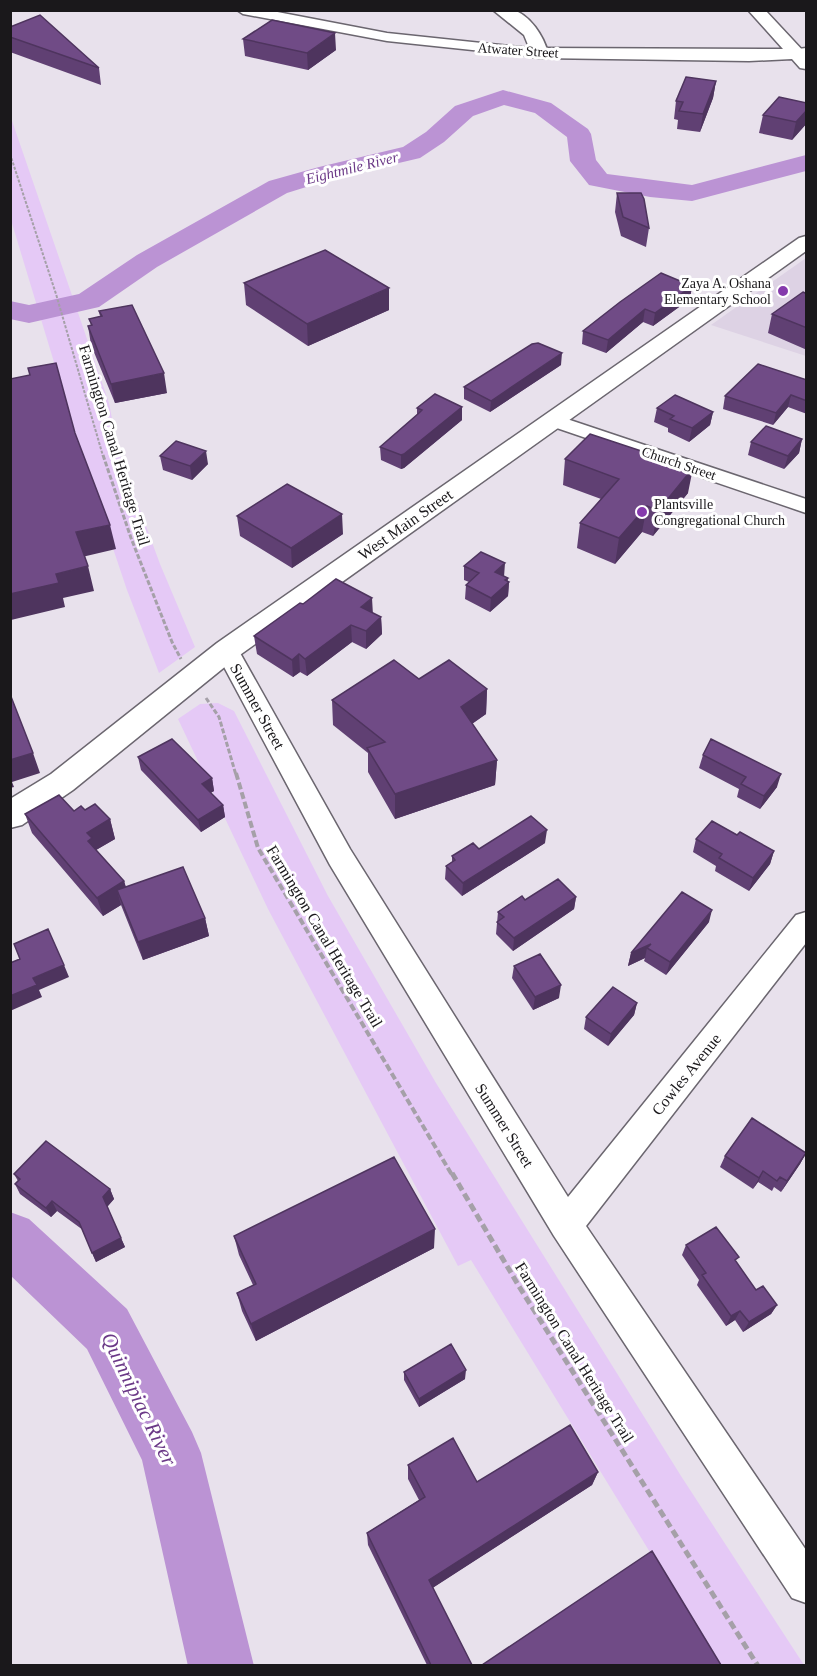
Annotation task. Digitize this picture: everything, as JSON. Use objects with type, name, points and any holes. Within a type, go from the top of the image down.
[{"type":"main road","points":[[501,10],[530,31],[539,53]]},
{"type":"main road","points":[[756,10],[803,57]]},
{"type":"main road","name":"Atwater Street","points":[[539,53],[803,57]]},
{"type":"main road","name":"West Main Street","points":[[10,816],[62,782],[227,650],[807,242]]},
{"type":"street","name":"Atwater Street","points":[[243,10],[387,37],[539,53]]},
{"type":"street","name":"Church Street","points":[[552,420],[807,506]]},
{"type":"street","name":"Summer Street","points":[[227,650],[340,857],[566,1225],[807,1584]]},
{"type":"street","name":"Cowles Avenue","points":[[566,1225],[807,923]]},
{"type":"path","name":"Farmington Canal Heritage Trail","points":[[10,154],[56,294],[107,470],[130,538],[172,642],[219,717],[258,848],[520,1288],[758,1665]]},
{"type":"shaded area","points":[[10,115],[109,403],[118,450],[160,564],[195,647],[159,673],[127,590],[86,468],[11,220]]},
{"type":"shaded area","name":"Zaya A. Oshana Elementary School","points":[[806,258],[806,356],[711,325]]},
{"type":"shaded area","points":[[218,703],[234,711],[328,896],[436,1083],[681,1476],[804,1665],[719,1665],[471,1260],[458,1266],[268,909],[178,719],[200,704]]},
{"type":"building","points":[[40,15],[99,68],[10,37],[10,27]]},
{"type":"building","points":[[272,20],[335,33],[307,53],[243,39]]},
{"type":"building","points":[[686,77],[716,81],[703,114],[679,111],[683,102],[676,101]]},
{"type":"building","points":[[779,97],[807,103],[807,110],[796,122],[763,115]]},
{"type":"building","points":[[617,193],[641,193],[649,228],[623,217]]},
{"type":"building","points":[[325,250],[389,288],[307,324],[244,283]]},
{"type":"building","points":[[661,273],[692,286],[655,313],[645,309],[608,340],[583,331],[620,302]]},
{"type":"building","points":[[803,292],[807,294],[807,328],[772,314]]},
{"type":"building","points":[[132,305],[164,373],[111,384],[88,326],[92,325],[89,319],[102,316],[99,311]]},
{"type":"building","points":[[538,343],[562,353],[491,401],[464,387],[532,344]]},
{"type":"building","points":[[56,363],[75,433],[110,525],[76,532],[88,566],[56,574],[59,583],[10,594],[10,379],[30,375],[28,368]]},
{"type":"building","points":[[758,364],[807,380],[807,401],[791,395],[776,413],[725,396]]},
{"type":"building","points":[[435,394],[462,407],[404,454],[380,447],[419,413],[422,410],[417,408]]},
{"type":"building","points":[[675,395],[713,412],[692,428],[670,419],[674,416],[657,408]]},
{"type":"building","points":[[766,426],[802,439],[788,456],[751,442]]},
{"type":"building","points":[[590,434],[693,468],[658,511],[647,506],[619,538],[580,523],[619,479],[565,459]]},
{"type":"building","points":[[176,441],[206,451],[190,466],[160,456]]},
{"type":"building","points":[[287,484],[342,514],[291,548],[237,516]]},
{"type":"building","points":[[481,552],[505,563],[495,572],[508,578],[505,580],[509,582],[491,598],[466,585],[479,573],[464,566]]},
{"type":"building","points":[[336,579],[372,598],[361,607],[381,617],[366,631],[351,625],[305,659],[299,654],[292,660],[254,636],[300,603],[303,604]]},
{"type":"building","points":[[394,660],[419,679],[449,660],[487,689],[461,707],[497,760],[395,794],[367,748],[385,742],[332,700]]},
{"type":"building","points":[[10,694],[33,753],[10,760]]},
{"type":"building","points":[[172,739],[212,778],[202,784],[223,805],[198,820],[138,757]]},
{"type":"building","points":[[711,739],[781,774],[764,796],[741,784],[746,777],[703,755]]},
{"type":"building","points":[[59,795],[74,811],[81,806],[85,810],[95,804],[110,819],[87,833],[92,838],[88,841],[124,881],[97,898],[25,814]]},
{"type":"building","points":[[531,816],[547,830],[463,883],[446,866],[455,860],[452,856],[473,843],[479,849]]},
{"type":"building","points":[[712,821],[737,835],[740,832],[774,851],[753,878],[719,858],[722,854],[696,839]]},
{"type":"building","points":[[183,867],[205,918],[138,942],[117,890]]},
{"type":"building","points":[[558,879],[576,897],[514,938],[497,922],[504,917],[498,912],[522,896],[525,900]]},
{"type":"building","points":[[682,892],[712,910],[670,962],[647,948],[651,944],[631,953]]},
{"type":"building","points":[[48,929],[64,965],[33,978],[37,985],[10,996],[10,963],[20,959],[14,944]]},
{"type":"building","points":[[540,954],[561,985],[535,997],[514,966]]},
{"type":"building","points":[[613,987],[637,1003],[611,1034],[586,1017]]},
{"type":"building","points":[[752,1118],[806,1153],[787,1181],[780,1177],[777,1181],[763,1171],[759,1178],[725,1156]]},
{"type":"building","points":[[46,1141],[110,1189],[103,1197],[121,1238],[92,1253],[79,1222],[52,1201],[46,1208],[15,1184],[20,1179],[14,1174]]},
{"type":"building","points":[[394,1157],[435,1229],[251,1324],[237,1293],[256,1284],[234,1236]]},
{"type":"building","points":[[716,1227],[739,1257],[735,1260],[756,1290],[763,1286],[777,1305],[749,1322],[740,1311],[731,1316],[702,1275],[706,1273],[686,1245]]},
{"type":"building","points":[[451,1344],[466,1370],[419,1399],[404,1372]]},
{"type":"building","points":[[570,1425],[598,1472],[429,1580],[472,1665],[431,1665],[367,1533],[425,1497],[408,1465],[453,1438],[477,1482]]},
{"type":"building","points":[[652,1551],[721,1665],[482,1665]]},
{"type":"waterway","name":"Eightmile River","points":[[10,310],[29,314],[89,301],[147,261],[278,187],[328,172],[411,153],[435,137],[464,111],[503,97],[543,108],[579,134],[583,161],[598,180],[692,193],[806,163]]},
{"type":"waterway","name":"Quinnipiac River","points":[[10,1238],[107,1329],[171,1453],[221,1666]]},
{"type":"place","name":"Zaya A. Oshana Elementary School","points":[[783,291]]},
{"type":"place","name":"Plantsville Congregational Church","points":[[642,512]]}]
